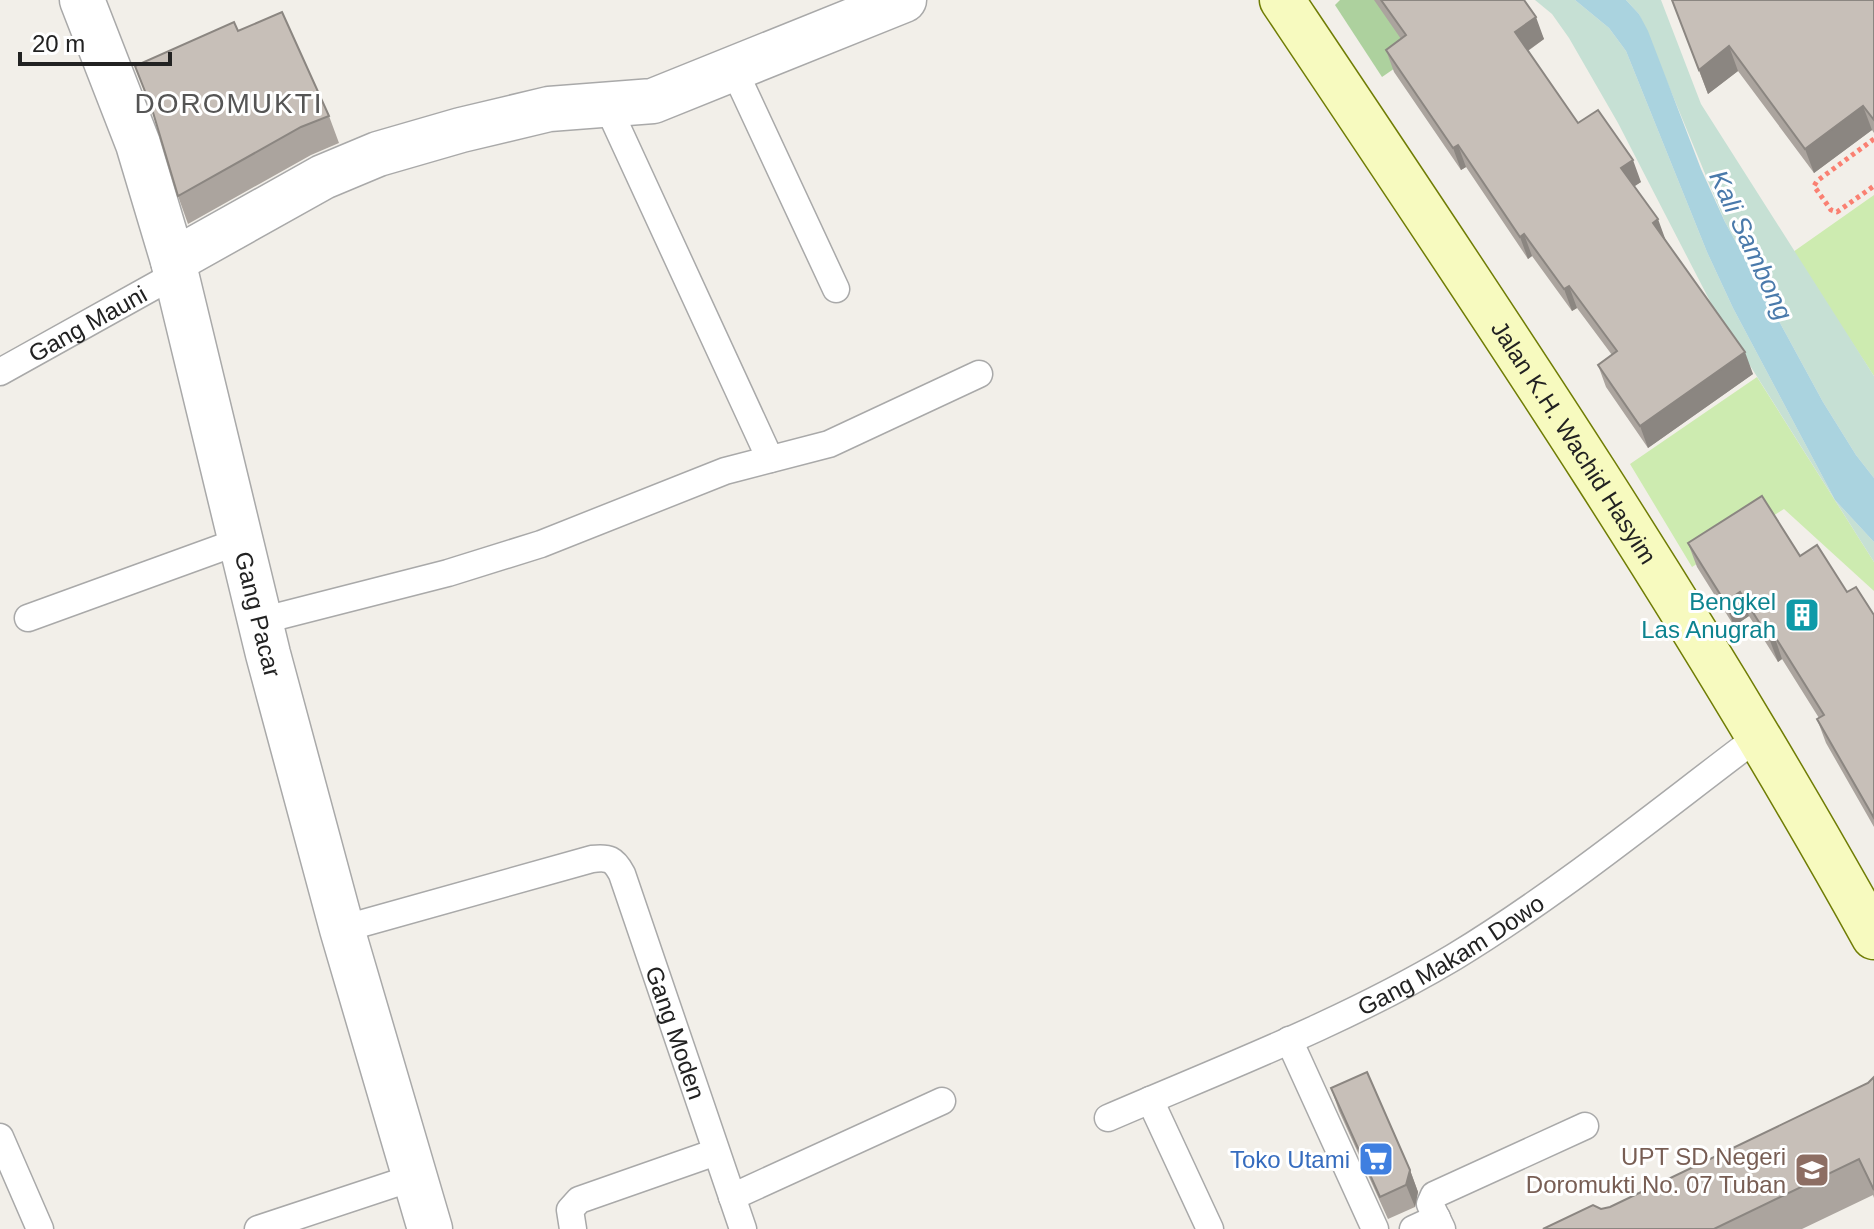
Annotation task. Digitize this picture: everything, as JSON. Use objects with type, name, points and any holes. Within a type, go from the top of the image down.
[{"type":"street","name":"Gang Pacar","points":[[82,0],[138,144],[174,267],[260,621],[342,929],[430,1229]]},
{"type":"street","points":[[174,267],[323,177],[378,154],[549,109],[653,101],[904,0]]},
{"type":"street","name":"Jalan K.H. Wachid Hasyim","points":[[1282,0],[1600,481],[1759,736],[1874,937]]},
{"type":"lane","points":[[734,70],[836,289]]},
{"type":"lane","points":[[606,103],[770,459]]},
{"type":"lane","name":"Gang Mauni","points":[[0,372],[174,267]]},
{"type":"lane","points":[[260,621],[493,560],[725,471],[829,444],[979,374]]},
{"type":"lane","points":[[28,618],[240,541]]},
{"type":"lane","name":"Gang Makam Dowo","points":[[1108,1118],[1289,1040],[1416,978],[1481,940],[1759,736]]},
{"type":"lane","name":"Gang Moden","points":[[342,929],[592,859],[611,859],[622,874],[743,1229]]},
{"type":"lane","points":[[1289,1040],[1375,1229]]},
{"type":"lane","points":[[1150,1100],[1210,1229]]},
{"type":"lane","points":[[732,1197],[942,1101]]},
{"type":"lane","points":[[1431,1225],[1430,1202],[1438,1193],[1585,1126]]},
{"type":"lane","points":[[0,1137],[40,1229]]},
{"type":"lane","points":[[573,1229],[570,1210],[579,1200],[716,1152]]},
{"type":"lane","points":[[258,1229],[415,1177]]},
{"type":"path","points":[[1874,139],[1814,186],[1831,210],[1837,212],[1874,186]]},
{"type":"green space","points":[[1340,0],[1494,0],[1382,77],[1335,5]]},
{"type":"green space","points":[[1535,0],[1575,0],[1609,28],[1626,51],[1707,252],[1733,308],[1835,500],[1874,542],[1874,562],[1713,307],[1618,123],[1569,38],[1552,14]]},
{"type":"green space","points":[[1626,0],[1661,0],[1701,104],[1874,376],[1874,478],[1823,402],[1725,222],[1639,14]]},
{"type":"green space","points":[[1874,195],[1874,376],[1793,252]]},
{"type":"green space","points":[[1757,377],[1874,562],[1874,591],[1784,509],[1692,567],[1630,464]]},
{"type":"water","points":[[1575,0],[1626,0],[1639,14],[1725,222],[1823,402],[1874,478],[1874,542],[1835,500],[1733,308],[1707,252],[1626,51],[1609,28]]},
{"type":"building","points":[[1381,0],[1524,0],[1536,17],[1515,32],[1578,123],[1598,110],[1633,160],[1621,168],[1658,219],[1653,223],[1745,352],[1640,426],[1598,365],[1617,351],[1569,286],[1564,289],[1524,234],[1520,237],[1458,145],[1453,148],[1386,50],[1406,35]]},
{"type":"building","points":[[1672,0],[1874,0],[1874,120],[1863,106],[1805,149],[1729,46],[1699,70]]},
{"type":"building","points":[[282,12],[329,116],[301,127],[178,196],[152,109],[135,66],[234,22],[238,31]]},
{"type":"building","points":[[1762,496],[1800,556],[1817,545],[1847,592],[1856,587],[1874,615],[1874,818],[1817,719],[1824,715],[1774,635],[1769,638],[1740,592],[1725,602],[1688,543]]},
{"type":"building","points":[[1367,1072],[1410,1170],[1406,1185],[1380,1197],[1331,1088]]},
{"type":"building","points":[[1874,1077],[1874,1190],[1859,1159],[1714,1229],[1543,1229],[1593,1205],[1601,1209],[1610,1207],[1868,1083]]},
{"type":"place","name":"Bengkel Las Anugrah","points":[[1802,615]]},
{"type":"place","name":"Toko Utami","points":[[1376,1159]]},
{"type":"place","name":"UPT SD Negeri Doromukti No. 07 Tuban","points":[[1812,1170]]},
{"type":"district","name":"DOROMUKTI","points":[[229,103]]},
{"type":"water label","name":"Kali Sambong","points":[[1751,245]]}]
